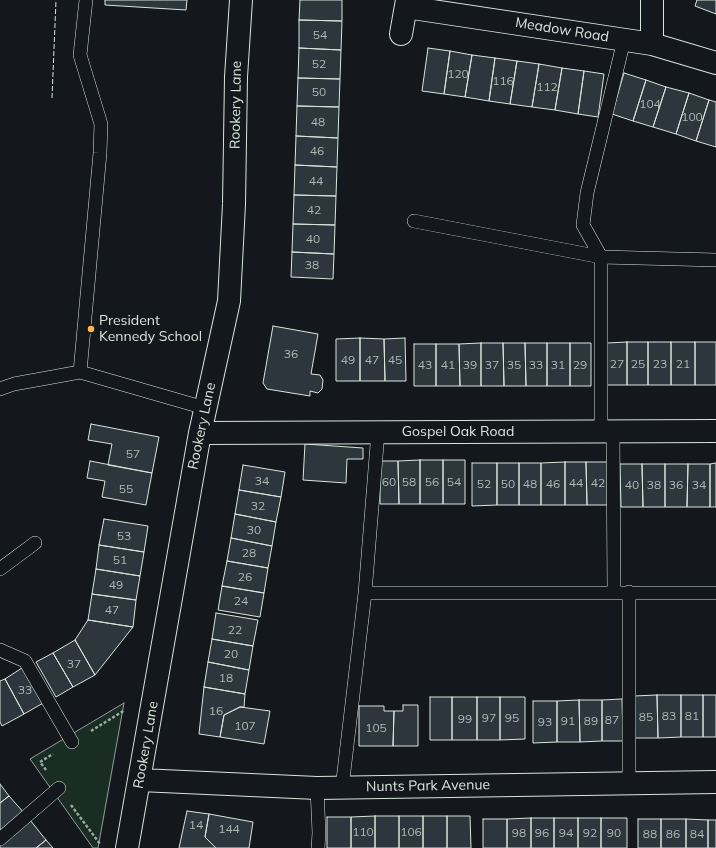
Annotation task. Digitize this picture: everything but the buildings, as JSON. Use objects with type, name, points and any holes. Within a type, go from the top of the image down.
[{"type":"street","name":"Rookery Lane","points":[[127,848],[200,433],[229,301],[234,204],[236,77],[241,0]]},
{"type":"street","points":[[652,0],[652,44]]},
{"type":"street","name":"Meadow Road","points":[[401,34],[406,3],[652,44],[716,63]]},
{"type":"street","name":"Gospel Oak Road","points":[[200,433],[716,431]]},
{"type":"street","name":"Nunts Park Avenue","points":[[140,780],[317,788],[716,782]]},
{"type":"lane","points":[[80,372],[100,153],[101,124],[80,55],[86,0]]},
{"type":"lane","points":[[614,592],[601,258],[583,225],[587,193],[624,40]]},
{"type":"lane","points":[[414,221],[601,258],[716,260]]},
{"type":"lane","points":[[0,389],[14,384],[80,372],[205,408]]},
{"type":"lane","points":[[342,788],[365,593],[378,432]]},
{"type":"lane","points":[[0,569],[35,543]]},
{"type":"lane","points":[[628,592],[629,784]]},
{"type":"lane","points":[[365,593],[716,593]]},
{"type":"lane","points":[[0,650],[25,662],[72,742]]},
{"type":"lane","points":[[0,839],[59,788]]},
{"type":"lane","points":[[317,788],[319,833],[318,848]]},
{"type":"path","points":[[103,848],[40,762],[155,692]]},
{"type":"green space","points":[[124,703],[98,848],[93,848],[30,759]]},
{"type":"fence","points":[[52,98],[56,0]]},
{"type":"place","name":"President Kennedy School","points":[[91,329]]}]
